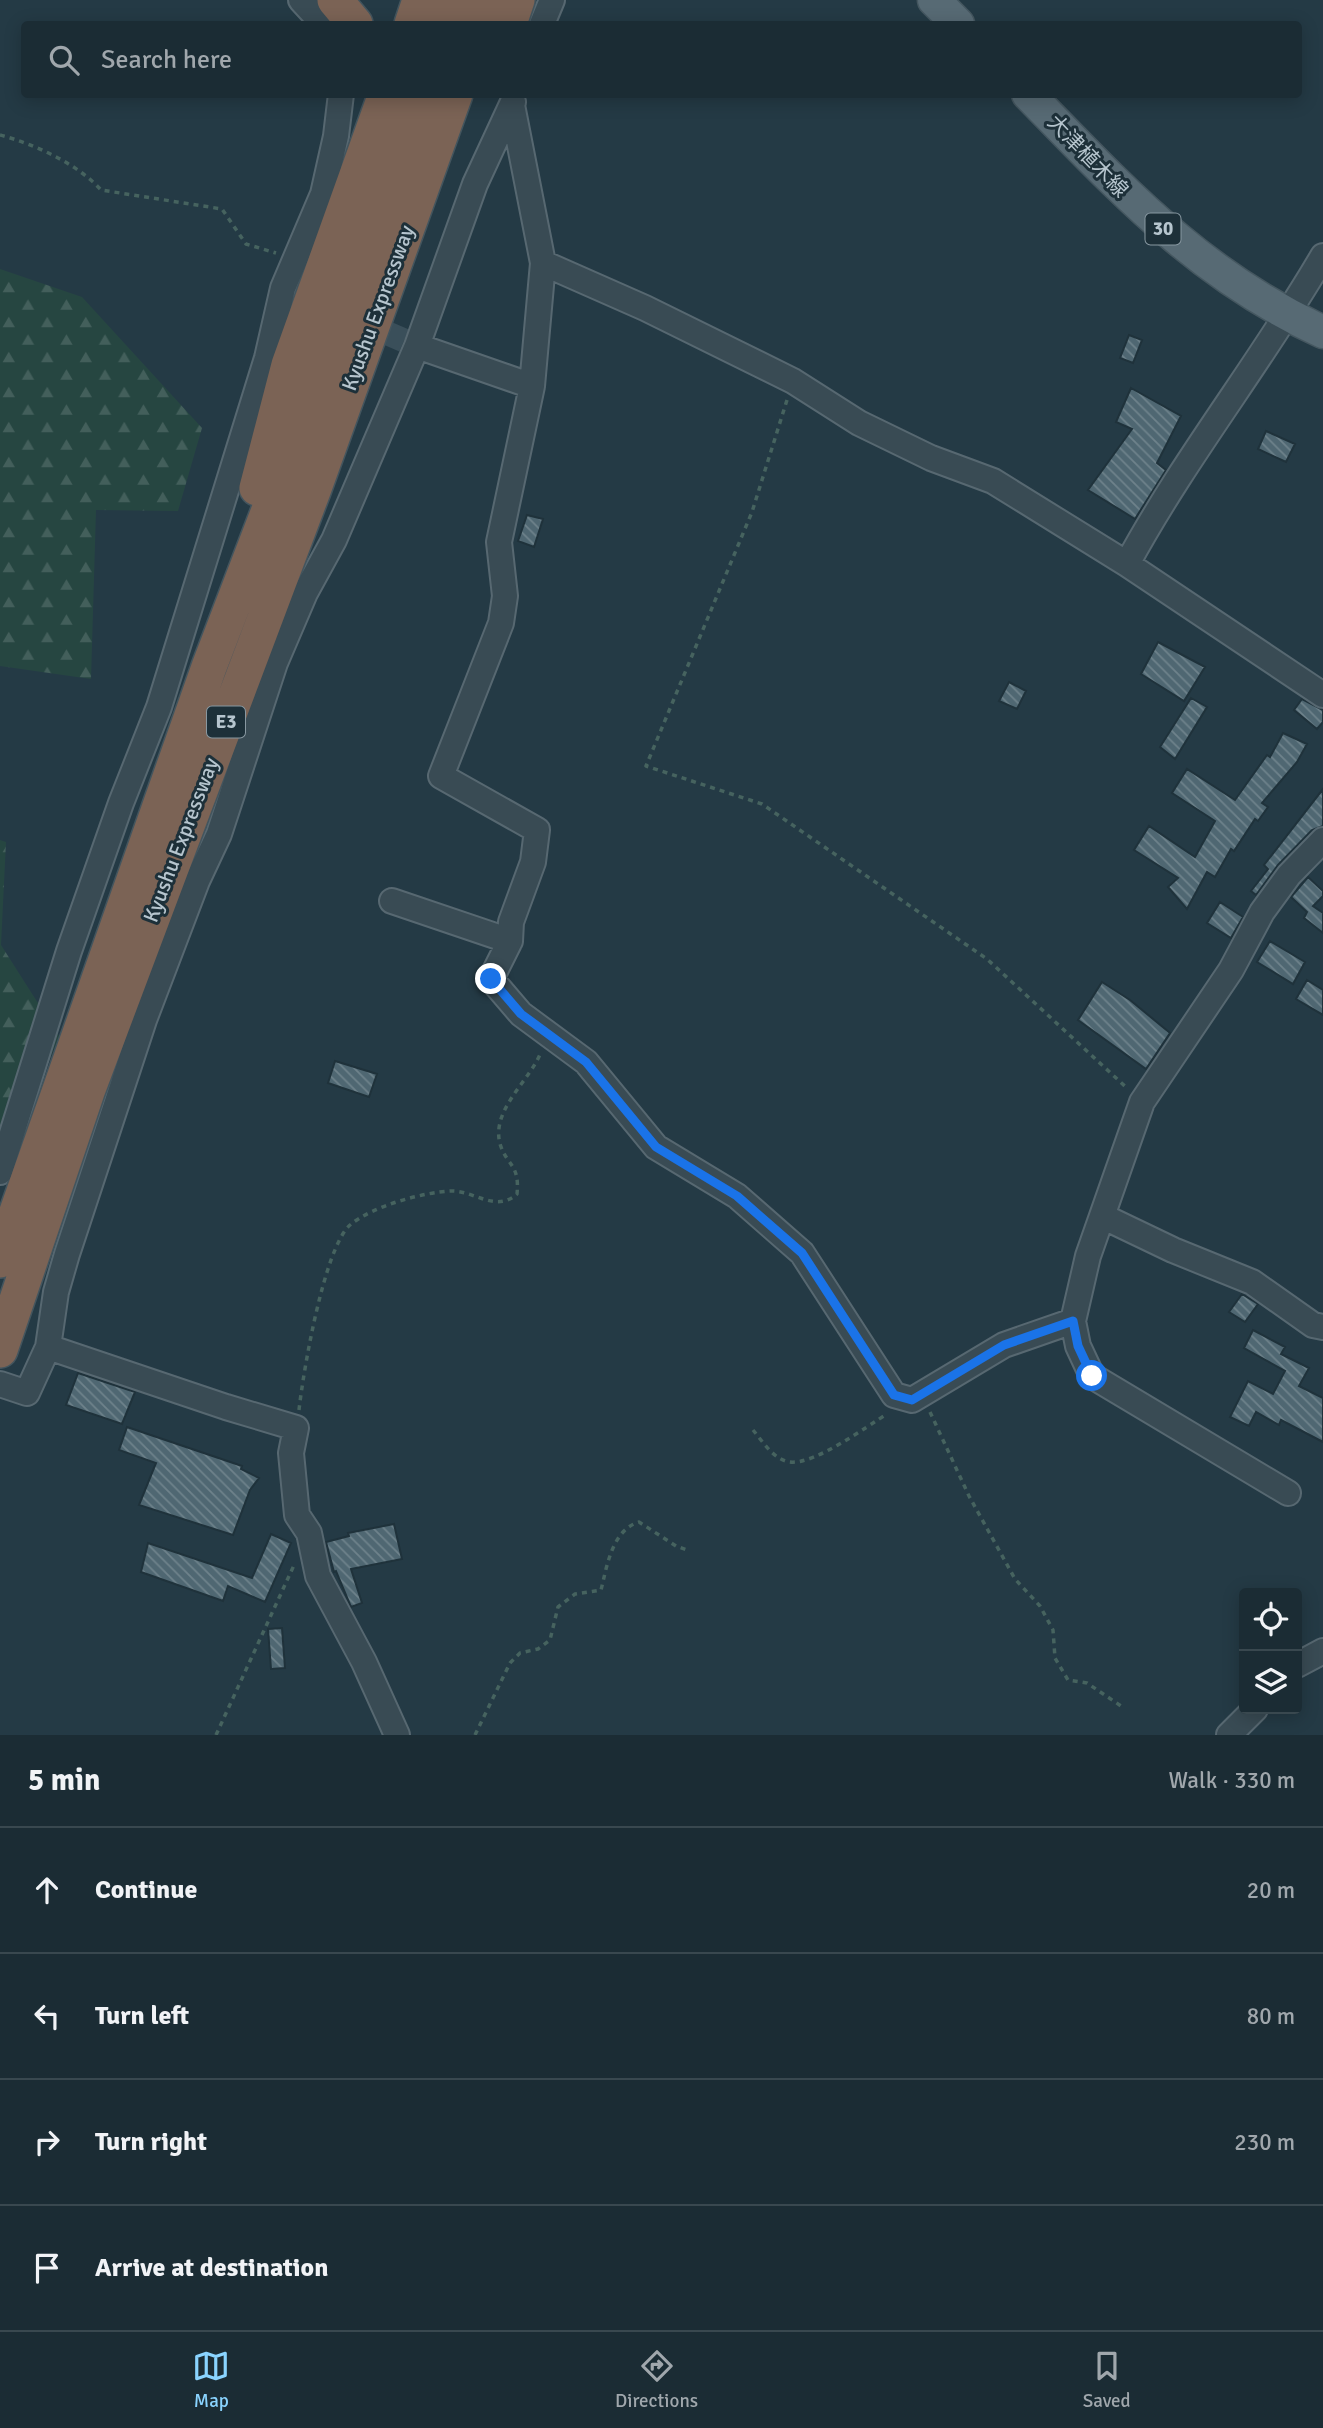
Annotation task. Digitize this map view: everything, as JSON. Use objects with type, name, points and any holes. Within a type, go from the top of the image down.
[{"type":"highway","points":[[335,0],[352,21]]},
{"type":"highway","points":[[413,21],[420,0]]},
{"type":"highway","points":[[446,21],[453,0]]},
{"type":"highway","points":[[481,21],[487,0]]},
{"type":"highway","points":[[510,21],[517,0]]},
{"type":"highway","points":[[340,218],[368,123],[371,98]]},
{"type":"highway","points":[[209,667],[289,365],[385,98]]},
{"type":"highway","name":"Kyushu Expressway","points":[[0,1260],[209,667],[336,335],[420,98]]},
{"type":"highway","name":"Kyushu Expressway","points":[[0,1350],[88,1089],[313,491],[454,98]]},
{"type":"highway","points":[[313,491],[503,98]]},
{"type":"main road","points":[[934,0],[955,21]]},
{"type":"main road","name":"大津植木線","points":[[1032,98],[1119,190],[1164,230],[1214,269],[1288,316],[1323,332]]},
{"type":"street","points":[[301,0],[320,21]]},
{"type":"street","points":[[543,21],[552,0]]},
{"type":"street","points":[[0,1172],[69,951],[121,803],[159,707],[294,259],[323,194],[336,136],[341,98]]},
{"type":"street","points":[[503,98],[543,263],[532,386],[499,542],[505,596],[501,623],[441,776],[537,830],[533,862],[511,922],[510,941],[491,979],[521,1014],[586,1062],[656,1147],[737,1196],[802,1253],[894,1395],[913,1396],[1004,1345],[1073,1321]]},
{"type":"street","points":[[0,1384],[27,1393],[47,1347],[56,1292],[66,1254],[144,1020],[192,893],[219,834],[275,663],[305,593],[334,540],[417,346],[503,98]]},
{"type":"street","points":[[1128,564],[1154,515],[1288,316],[1323,256]]},
{"type":"street","points":[[543,263],[645,308],[793,381],[859,423],[931,458],[993,481],[1128,564],[1323,695]]},
{"type":"street","points":[[417,346],[532,386]]},
{"type":"street","points":[[1289,1493],[1092,1376],[1078,1346],[1073,1321],[1088,1255],[1142,1102],[1231,970],[1262,912],[1289,875],[1323,839]]},
{"type":"street","points":[[392,901],[510,941]]},
{"type":"street","points":[[1102,1216],[1252,1282],[1313,1325],[1323,1327]]},
{"type":"street","points":[[47,1347],[296,1428],[291,1452],[297,1515],[309,1533],[317,1576],[364,1662],[397,1735]]},
{"type":"street","points":[[1302,1662],[1323,1651]]},
{"type":"street","points":[[1228,1735],[1250,1714]]},
{"type":"path","points":[[0,135],[31,143],[88,175],[101,190],[222,209],[246,244],[294,259]]},
{"type":"path","points":[[793,381],[752,512],[646,766],[762,804],[848,862],[986,959],[1142,1102]]},
{"type":"path","points":[[296,1428],[304,1365],[338,1243],[350,1225],[384,1207],[420,1196],[454,1191],[493,1203],[510,1200],[517,1194],[519,1178],[500,1144],[500,1118],[517,1089],[534,1070],[548,1033]]},
{"type":"path","points":[[753,1430],[774,1455],[790,1462],[812,1458],[913,1396],[1015,1579],[1040,1606],[1053,1630],[1055,1658],[1068,1680],[1087,1683],[1124,1708]]},
{"type":"path","points":[[475,1735],[510,1663],[520,1653],[538,1649],[550,1640],[558,1607],[575,1594],[601,1590],[611,1553],[628,1525],[639,1522],[676,1546],[690,1551]]},
{"type":"path","points":[[216,1735],[309,1533]]},
{"type":"green space","points":[[0,269],[82,297],[202,428],[178,511],[96,510],[91,679],[0,666]]},
{"type":"green space","points":[[0,840],[6,842],[1,945],[59,1036],[0,1183]]},
{"type":"building","points":[[1129,335],[1142,340],[1133,363],[1120,358]]},
{"type":"building","points":[[1131,388],[1181,416],[1157,463],[1166,470],[1135,519],[1088,490],[1132,429],[1116,422]]},
{"type":"building","points":[[1266,431],[1295,444],[1286,462],[1258,449]]},
{"type":"building","points":[[527,515],[543,519],[534,547],[518,541]]},
{"type":"building","points":[[1158,642],[1205,667],[1184,701],[1141,674]]},
{"type":"building","points":[[1009,682],[1026,691],[1017,709],[999,701]]},
{"type":"building","points":[[1191,698],[1207,707],[1175,759],[1160,747]]},
{"type":"building","points":[[1302,699],[1323,710],[1323,722],[1317,729],[1294,710]]},
{"type":"building","points":[[1283,733],[1307,744],[1297,762],[1262,803],[1268,807],[1258,821],[1255,819],[1234,851],[1231,849],[1215,877],[1207,872],[1187,909],[1168,887],[1178,878],[1134,850],[1149,826],[1195,857],[1215,821],[1172,793],[1187,769],[1235,800],[1267,755],[1270,757]]},
{"type":"building","points":[[1323,789],[1323,826],[1312,830],[1278,865],[1256,895],[1251,891],[1268,869],[1264,865]]},
{"type":"building","points":[[1308,877],[1323,891],[1323,896],[1313,906],[1323,913],[1323,933],[1304,918],[1307,912],[1291,897]]},
{"type":"building","points":[[1220,902],[1243,917],[1231,938],[1207,923]]},
{"type":"building","points":[[1270,941],[1305,962],[1293,984],[1257,962]]},
{"type":"building","points":[[1307,980],[1323,990],[1323,1015],[1296,999]]},
{"type":"building","points":[[1102,982],[1130,1000],[1170,1033],[1146,1069],[1078,1020]]},
{"type":"building","points":[[335,1061],[377,1074],[369,1097],[328,1083]]},
{"type":"building","points":[[1242,1294],[1258,1304],[1245,1322],[1229,1312]]},
{"type":"building","points":[[1253,1330],[1285,1347],[1281,1354],[1309,1368],[1299,1386],[1323,1398],[1323,1442],[1281,1420],[1279,1425],[1256,1412],[1249,1426],[1230,1417],[1248,1381],[1273,1394],[1285,1371],[1244,1348]]},
{"type":"building","points":[[78,1373],[135,1392],[122,1424],[66,1405]]},
{"type":"building","points":[[127,1427],[242,1466],[241,1469],[259,1478],[250,1490],[233,1535],[139,1505],[156,1463],[119,1450]]},
{"type":"building","points":[[394,1524],[402,1559],[351,1569],[362,1603],[351,1607],[336,1571],[334,1572],[326,1542],[349,1536],[348,1533]]},
{"type":"building","points":[[271,1534],[291,1543],[265,1602],[228,1586],[223,1601],[141,1572],[148,1543],[252,1578]]},
{"type":"building","points":[[282,1628],[285,1668],[271,1669],[268,1629]]},
{"type":"tunnel","points":[[283,288],[417,346]]},
{"type":"route","points":[[491,979],[521,1014],[586,1062],[625,1106],[656,1147],[737,1196],[802,1253],[894,1395],[912,1400],[1004,1345],[1073,1321],[1078,1346],[1092,1376]]}]
